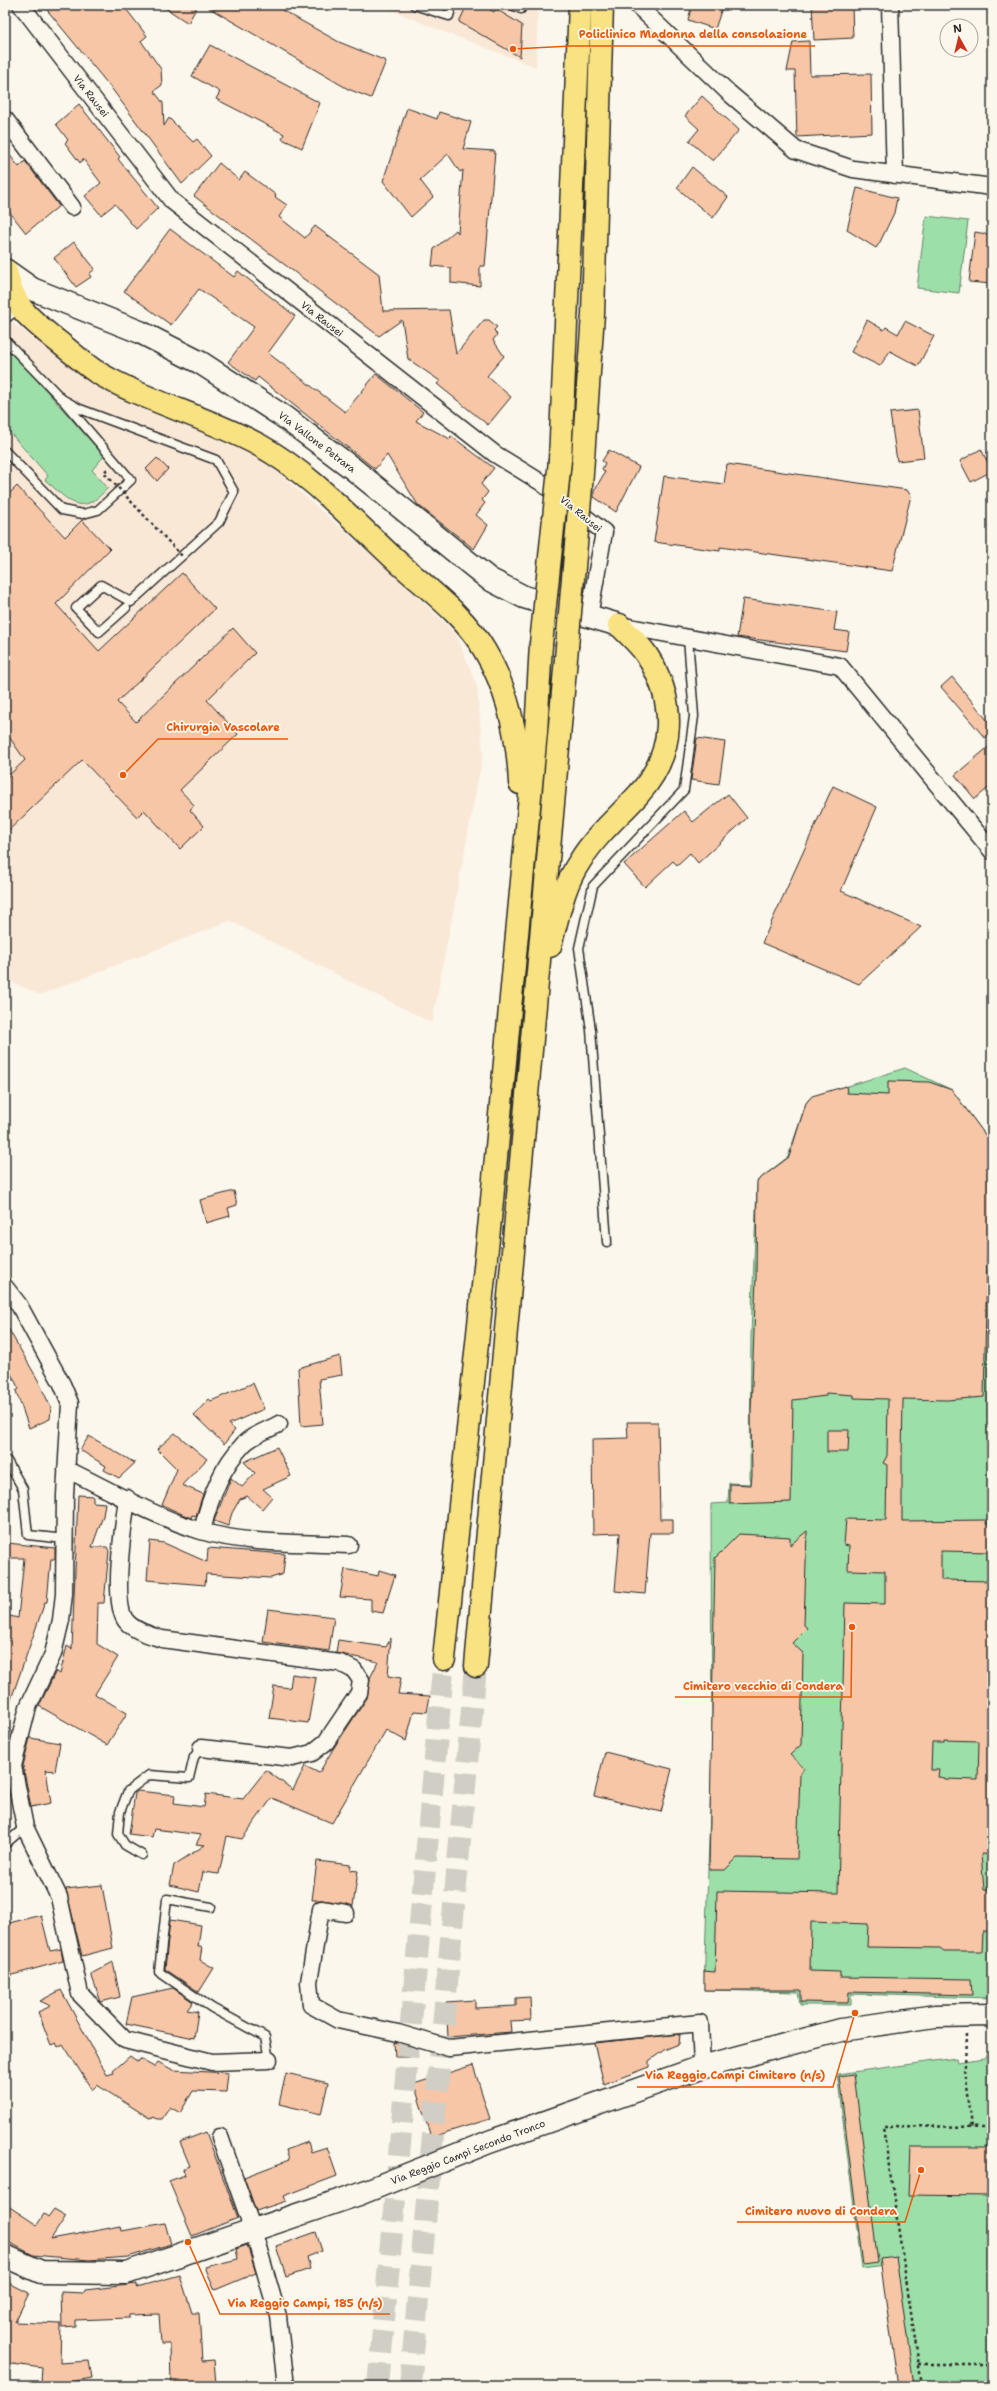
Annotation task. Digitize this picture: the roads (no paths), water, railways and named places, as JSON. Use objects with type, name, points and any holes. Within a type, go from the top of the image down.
[{"type":"highway","points":[[444,1659],[492,1200],[536,732],[541,644],[560,460],[580,5]]},
{"type":"highway","points":[[476,1666],[532,1017],[581,487],[593,314],[602,7]]},
{"type":"highway","points":[[5,271],[11,292],[13,314],[94,370],[124,386],[226,428],[262,447],[306,478],[461,620],[484,650],[508,706],[519,756],[523,860]]},
{"type":"highway","points":[[532,1017],[562,897],[579,862],[598,835],[638,795],[655,773],[668,737],[668,709],[662,683],[646,653],[619,625]]},
{"type":"street","name":"Via Rausei","points":[[21,5],[172,201],[488,449],[542,483],[604,532],[589,616]]},
{"type":"street","points":[[637,5],[729,93],[796,150],[853,169],[992,187]]},
{"type":"street","points":[[890,5],[895,175]]},
{"type":"street","points":[[5,119],[72,207]]},
{"type":"street","name":"Via Vallone Petrara","points":[[5,271],[32,289],[140,332],[201,363],[290,421],[352,468],[489,579],[524,597],[619,625]]},
{"type":"street","points":[[619,625],[840,666],[992,851]]},
{"type":"street","points":[[5,1287],[19,1305],[62,1384],[70,1403],[66,1469],[64,1594],[61,1620],[53,1654],[28,1707],[14,1766],[25,1827],[59,1897],[80,1994],[125,2040],[212,2062],[269,2060]]},
{"type":"street","points":[[202,1531],[209,1502],[221,1478],[242,1445],[279,1424]]},
{"type":"street","points":[[66,1469],[180,1524],[202,1531],[234,1538],[348,1545]]},
{"type":"street","points":[[127,1498],[119,1558],[121,1602],[125,1620],[139,1630],[162,1639],[340,1663],[354,1670],[361,1680],[359,1693],[326,1742],[312,1753],[292,1758],[201,1748]]},
{"type":"street","points":[[346,1913],[321,1909],[309,1982],[311,2005],[338,2020],[398,2033],[449,2048],[700,2023],[702,2067]]},
{"type":"street","name":"Via Reggio Campi Secondo Tronco","points":[[5,2256],[41,2272],[126,2273],[359,2194],[489,2142],[702,2067],[841,2030],[935,2016],[992,2014]]},
{"type":"street","points":[[220,2137],[253,2230],[278,2316],[286,2386]]},
{"type":"lane","points":[[414,5],[449,16],[452,5]]},
{"type":"lane","points":[[512,5],[521,8],[523,5]]},
{"type":"lane","points":[[5,340],[62,400],[131,480],[98,510],[83,514],[62,510],[5,451]]},
{"type":"lane","points":[[62,400],[80,409],[216,460],[234,492],[219,522],[131,602],[101,585],[76,608],[99,632],[126,608]]},
{"type":"lane","points":[[607,1242],[591,1030],[579,948],[593,886],[684,790],[694,716],[688,638]]},
{"type":"lane","points":[[7,1461],[22,1489],[28,1535],[65,1539]]},
{"type":"lane","points":[[142,1855],[125,1845],[118,1834],[120,1812],[128,1791],[149,1775],[189,1778],[194,1757],[201,1748]]},
{"type":"lane","points":[[5,1844],[25,1827]]},
{"type":"lane","points":[[211,1907],[167,1899],[159,1972],[212,2008],[265,2037],[269,2060]]},
{"type":"tunnel","points":[[378,2386],[444,1659]]},
{"type":"tunnel","points":[[410,2386],[476,1666]]},
{"type":"place","name":"Policlinico Madonna della consolazione","points":[[513,49]]},
{"type":"place","name":"Chirurgia Vascolare","points":[[123,775]]},
{"type":"place","name":"Cimitero vecchio di Condera","points":[[852,1627]]},
{"type":"place","name":"Via Reggio Campi Cimitero (n/s)","points":[[855,2013]]},
{"type":"place","name":"Cimitero nuovo di Condera","points":[[921,2170]]},
{"type":"place","name":"Via Reggio Campi, 185 (n/s)","points":[[188,2242]]}]
